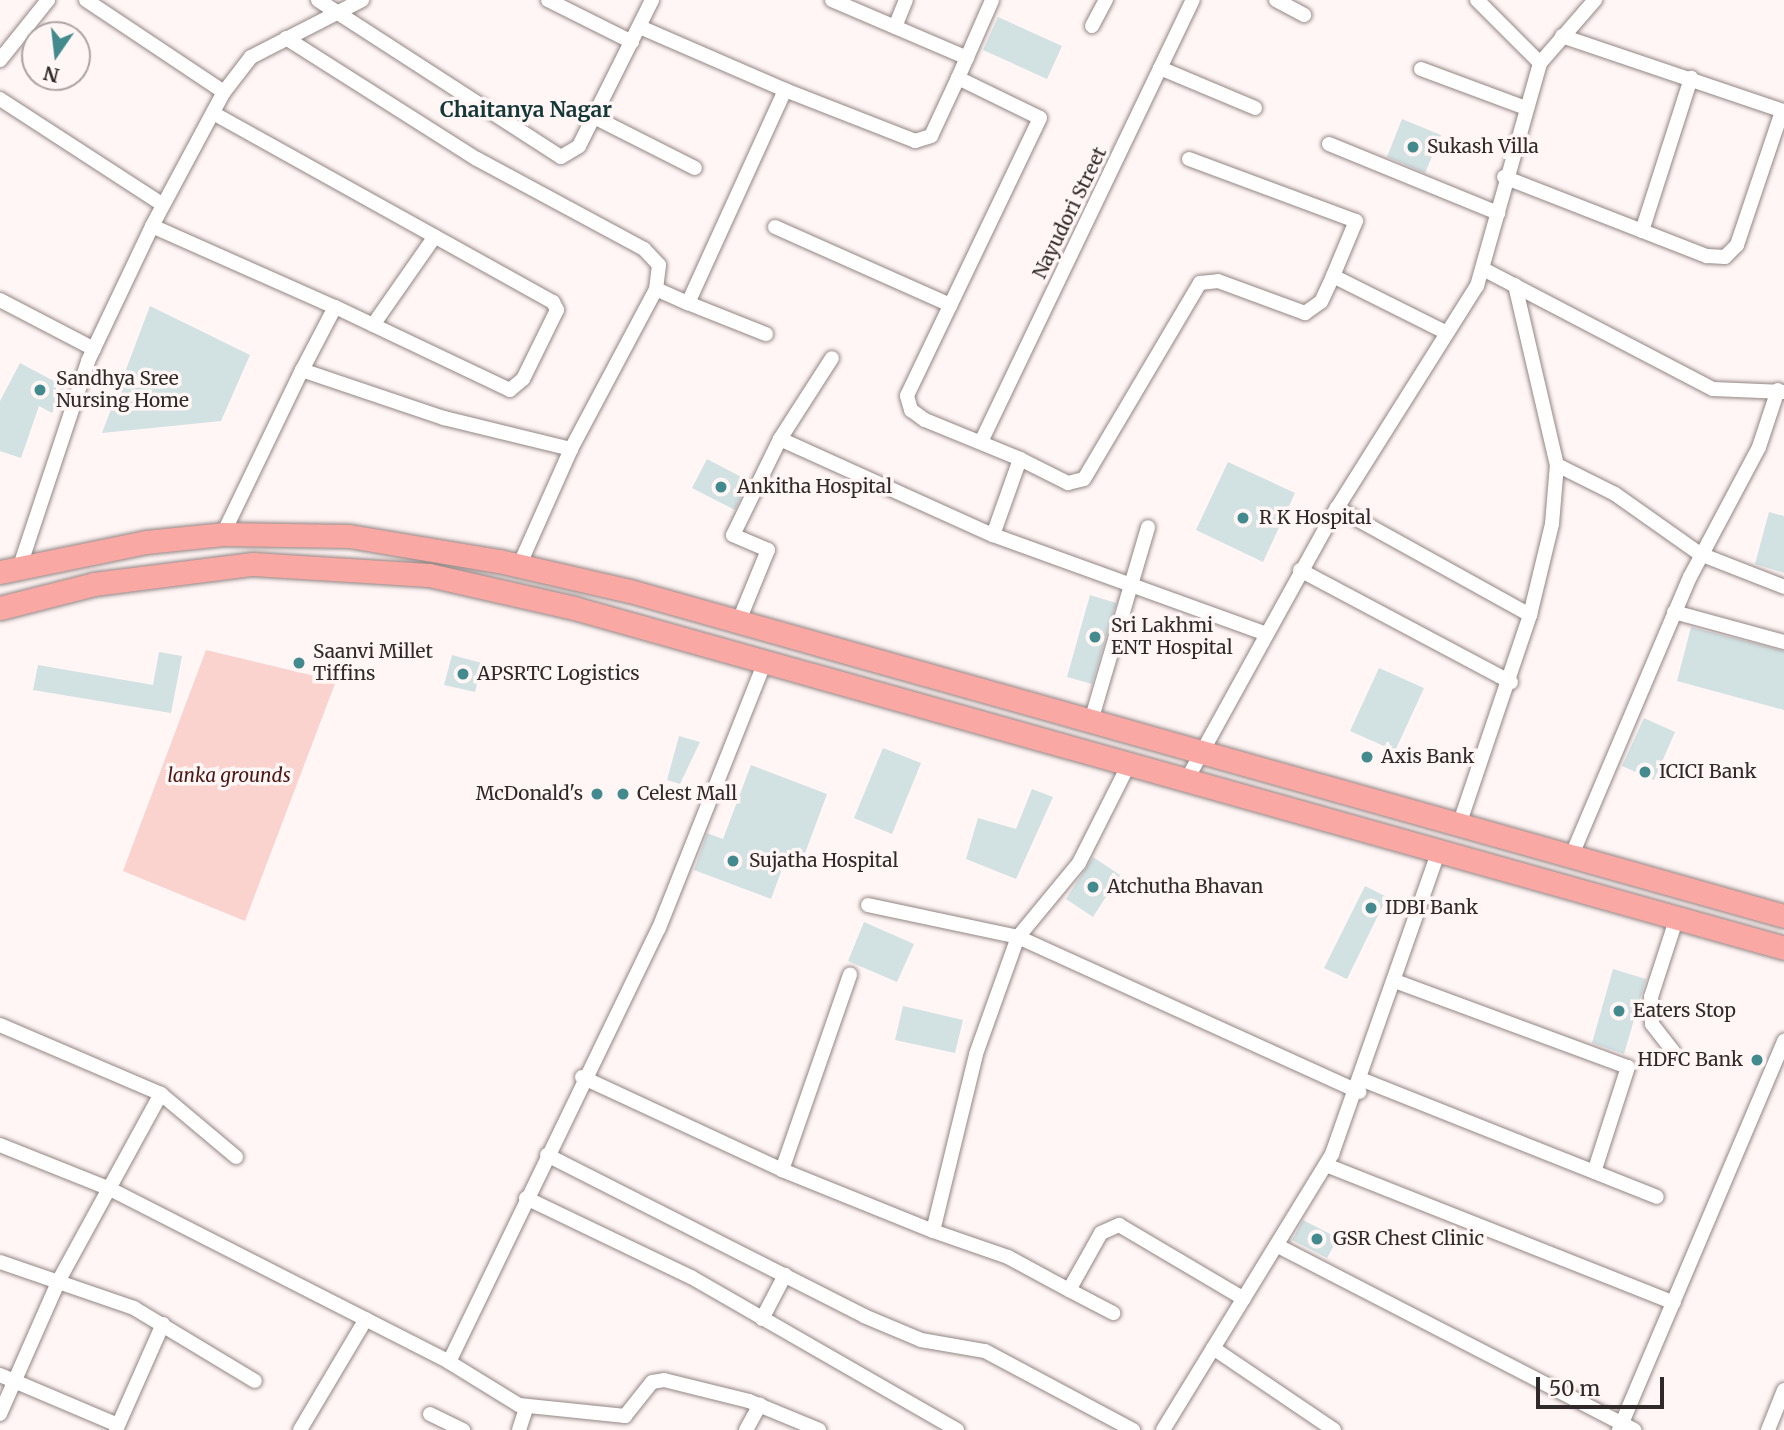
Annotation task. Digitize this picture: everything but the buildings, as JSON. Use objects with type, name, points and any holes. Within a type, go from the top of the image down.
[{"type":"main road","points":[[10,569],[223,534],[349,536],[519,566],[1200,750],[1784,916]]},
{"type":"main road","points":[[0,608],[170,572],[339,565],[481,586],[1130,762],[1186,781],[1784,948]]},
{"type":"street","points":[[0,60],[48,0]]},
{"type":"street","points":[[86,0],[224,92]]},
{"type":"street","points":[[317,0],[553,154],[574,152],[652,0]]},
{"type":"street","points":[[10,569],[94,349],[152,226],[224,92],[251,57],[340,14],[362,0]]},
{"type":"street","points":[[548,0],[632,42]]},
{"type":"street","points":[[832,0],[967,58]]},
{"type":"street","points":[[895,27],[906,0]]},
{"type":"street","points":[[640,27],[785,90],[923,141],[958,78],[992,0]]},
{"type":"street","points":[[1092,26],[1106,0]]},
{"type":"street","name":"Nayudori Street","points":[[981,442],[1193,0]]},
{"type":"street","points":[[1276,0],[1304,15]]},
{"type":"street","points":[[1477,0],[1539,63]]},
{"type":"street","points":[[1186,781],[1200,750],[1300,570],[1485,270],[1504,177],[1523,107],[1539,63],[1595,0]]},
{"type":"street","points":[[1504,177],[1717,258],[1732,252],[1783,111],[1562,36]]},
{"type":"street","points":[[286,38],[477,159],[644,248],[659,265],[656,289],[571,449],[519,566]]},
{"type":"street","points":[[1160,68],[1255,108]]},
{"type":"street","points":[[1421,69],[1523,107]]},
{"type":"street","points":[[958,78],[1041,118],[950,305],[907,402],[925,420],[1020,459],[1068,483],[1084,479],[1200,282],[1219,281],[1305,313],[1321,302],[1356,221],[1189,159]]},
{"type":"street","points":[[1642,230],[1691,78]]},
{"type":"street","points":[[688,303],[785,90]]},
{"type":"street","points":[[0,99],[163,205]]},
{"type":"street","points":[[152,226],[335,307],[505,389],[523,379],[556,306],[213,113]]},
{"type":"street","points":[[594,117],[695,168]]},
{"type":"street","points":[[1329,144],[1498,213]]},
{"type":"street","points":[[775,227],[950,305]]},
{"type":"street","points":[[373,325],[435,236]]},
{"type":"street","points":[[1485,270],[1713,389],[1781,391],[1759,447],[1700,554],[1571,857]]},
{"type":"street","points":[[1333,276],[1447,333]]},
{"type":"street","points":[[1459,825],[1511,682],[1552,524],[1557,465],[1515,285]]},
{"type":"street","points":[[656,289],[765,334]]},
{"type":"street","points":[[0,300],[94,349]]},
{"type":"street","points":[[223,534],[335,307]]},
{"type":"street","points":[[738,623],[768,550],[733,535],[780,439],[832,358]]},
{"type":"street","points":[[302,370],[444,418],[571,449]]},
{"type":"street","points":[[780,439],[993,536],[1264,633]]},
{"type":"street","points":[[993,536],[1020,459]]},
{"type":"street","points":[[1557,465],[1615,494],[1700,554],[1784,587]]},
{"type":"street","points":[[1337,508],[1530,615]]},
{"type":"street","points":[[1091,721],[1129,584],[1148,527]]},
{"type":"street","points":[[1300,570],[1511,682]]},
{"type":"street","points":[[1674,612],[1784,642]]},
{"type":"street","points":[[449,1362],[582,1077],[679,882],[765,662]]},
{"type":"street","points":[[933,1231],[976,1054],[1018,937],[1079,863],[1130,762]]},
{"type":"street","points":[[1163,1430],[1326,1165],[1361,1086],[1439,851]]},
{"type":"street","points":[[868,905],[1018,937],[1361,1086],[1657,1197]]},
{"type":"street","points":[[1673,1051],[1652,1024],[1651,997],[1677,917]]},
{"type":"street","points":[[782,1170],[850,975]]},
{"type":"street","points":[[1395,981],[1629,1067],[1594,1172]]},
{"type":"street","points":[[0,1025],[161,1094],[236,1157]]},
{"type":"street","points":[[1278,1246],[1625,1428],[1674,1303],[1784,1041]]},
{"type":"street","points":[[582,1077],[782,1170],[933,1231],[1008,1257],[1113,1313]]},
{"type":"street","points":[[0,1414],[6,1377],[161,1094]]},
{"type":"street","points":[[0,1145],[108,1188],[449,1362],[527,1406],[557,1404],[625,1416],[657,1380],[760,1405],[819,1430]]},
{"type":"street","points":[[547,1155],[896,1331],[1000,1358],[1133,1430]]},
{"type":"street","points":[[1326,1165],[1674,1303]]},
{"type":"street","points":[[526,1198],[762,1319],[957,1430]]},
{"type":"street","points":[[1069,1290],[1101,1233],[1119,1225],[1244,1299]]},
{"type":"street","points":[[0,1262],[59,1280],[163,1324],[255,1381]]},
{"type":"street","points":[[762,1319],[785,1275]]},
{"type":"street","points":[[300,1430],[366,1319]]},
{"type":"street","points":[[6,1377],[117,1427],[163,1324]]},
{"type":"street","points":[[1213,1348],[1334,1430]]},
{"type":"street","points":[[1768,1430],[1784,1390]]},
{"type":"street","points":[[746,1430],[760,1405]]},
{"type":"street","points":[[519,1430],[527,1406]]},
{"type":"street","points":[[430,1414],[463,1430]]},
{"type":"green space","name":"lanka grounds","points":[[206,650],[336,681],[245,921],[123,871]]},
{"type":"place","name":"Sukash Villa","points":[[1413,147]]},
{"type":"place","name":"Sandhya Sree Nursing Home","points":[[40,390]]},
{"type":"place","name":"Ankitha Hospital","points":[[721,487]]},
{"type":"place","name":"R K Hospital","points":[[1243,518]]},
{"type":"place","name":"Sri Lakhmi ENT Hospital","points":[[1095,637]]},
{"type":"place","name":"Saanvi Millet Tiffins","points":[[299,663]]},
{"type":"place","name":"APSRTC Logistics","points":[[463,674]]},
{"type":"place","name":"Axis Bank","points":[[1367,757]]},
{"type":"place","name":"ICICI Bank","points":[[1645,772]]},
{"type":"place","name":"McDonald's","points":[[597,794]]},
{"type":"place","name":"Celest Mall","points":[[623,794]]},
{"type":"place","name":"Sujatha Hospital","points":[[733,861]]},
{"type":"place","name":"Atchutha Bhavan","points":[[1093,887]]},
{"type":"place","name":"IDBI Bank","points":[[1371,908]]},
{"type":"place","name":"Eaters Stop","points":[[1619,1011]]},
{"type":"place","name":"HDFC Bank","points":[[1757,1060]]},
{"type":"place","name":"GSR Chest Clinic","points":[[1317,1239]]},
{"type":"district","name":"Chaitanya Nagar","points":[[526,110]]}]
